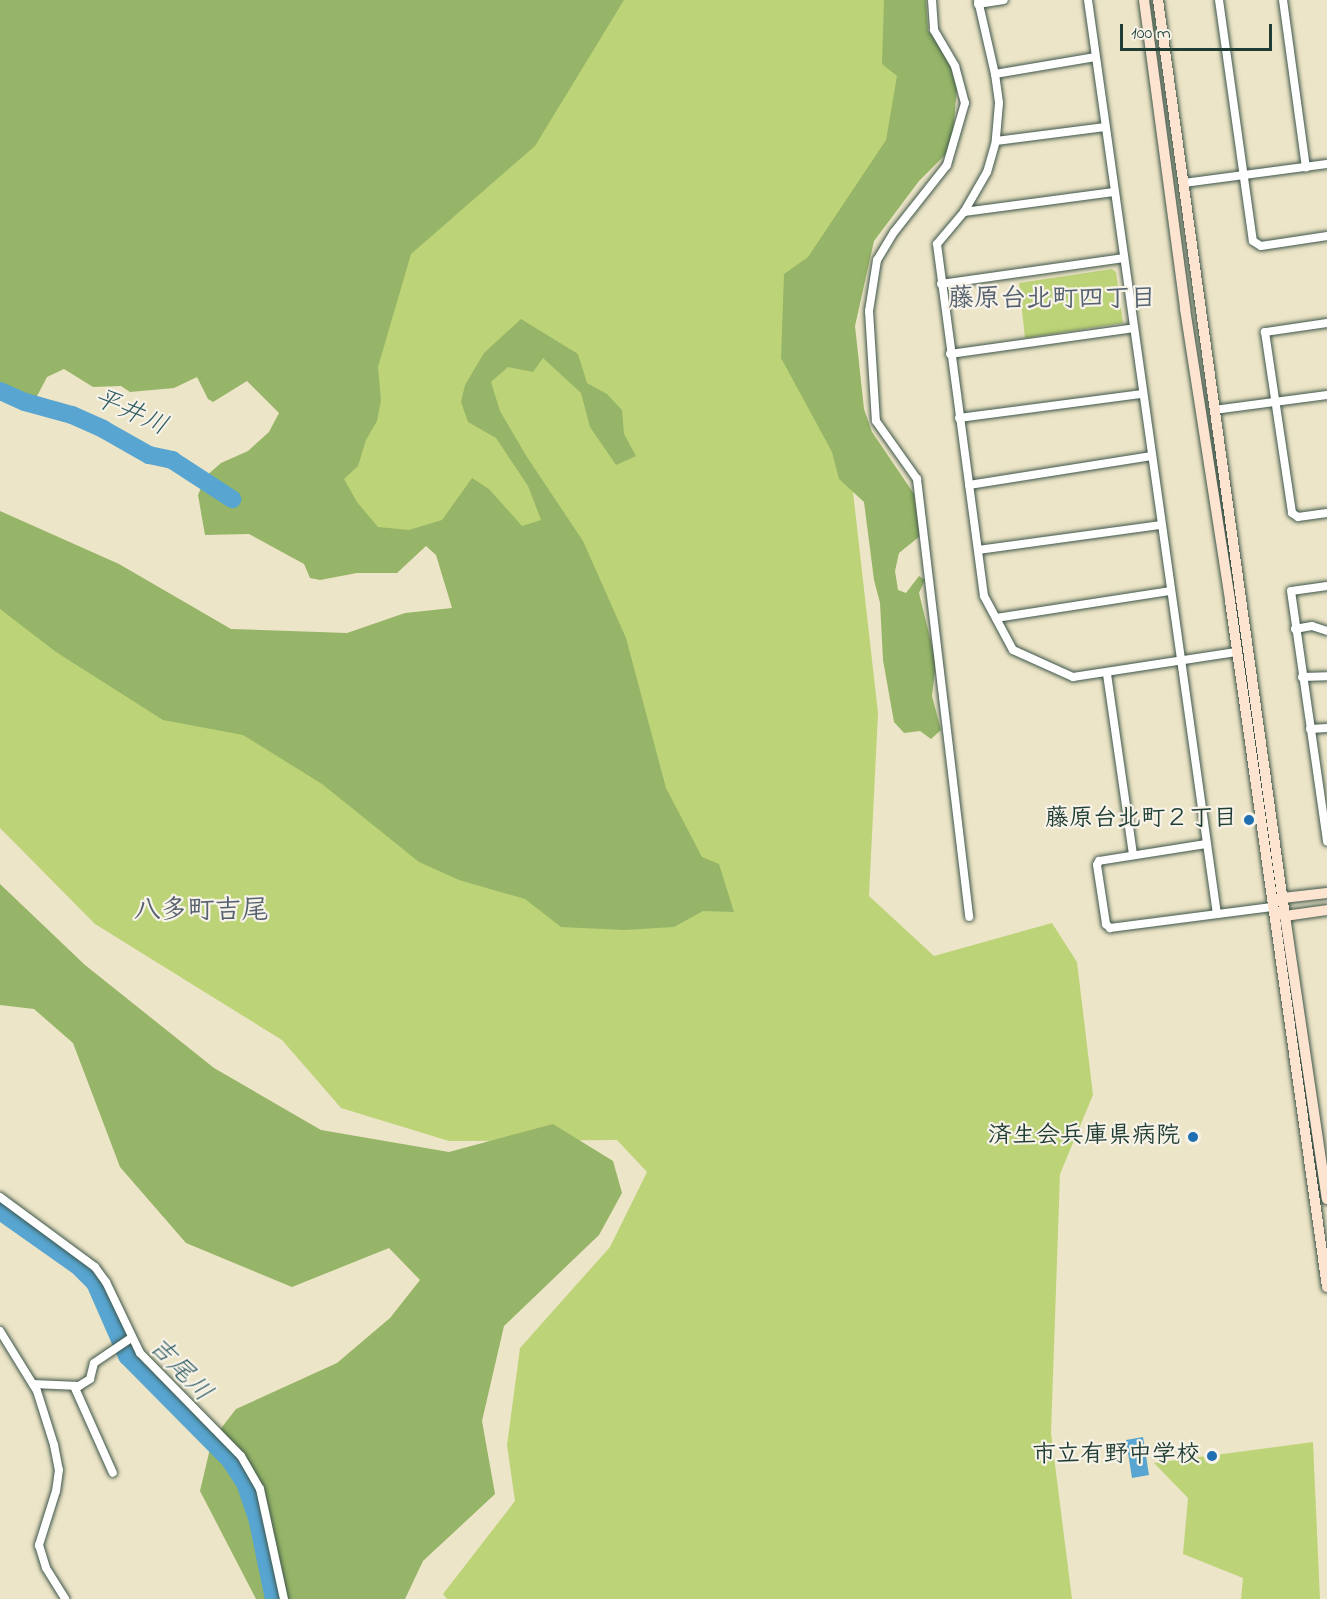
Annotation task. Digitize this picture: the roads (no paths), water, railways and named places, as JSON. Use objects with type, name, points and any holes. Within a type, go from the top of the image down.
[{"type":"street","points":[[932,0],[934,30],[955,66],[965,103],[947,165],[894,232],[877,260],[869,311],[876,421],[917,478],[969,917]]},
{"type":"street","points":[[1004,0],[978,2],[995,74],[999,104],[996,141],[987,172],[964,212],[937,244],[984,596],[1012,650],[1018,655],[1073,677],[1180,663],[1236,652]]},
{"type":"street","points":[[1088,0],[1217,914]]},
{"type":"street","points":[[1144,0],[1194,368],[1327,1287]]},
{"type":"street","points":[[1158,0],[1285,916],[1327,1199]]},
{"type":"street","points":[[1218,0],[1253,241],[1260,246],[1327,236]]},
{"type":"street","points":[[1283,0],[1306,167]]},
{"type":"street","points":[[995,74],[1096,57]]},
{"type":"street","points":[[996,141],[1105,127]]},
{"type":"street","points":[[1184,183],[1327,164]]},
{"type":"street","points":[[964,212],[1114,192]]},
{"type":"street","points":[[941,284],[1124,258]]},
{"type":"street","points":[[1327,323],[1265,332],[1292,513],[1298,517],[1327,513]]},
{"type":"street","points":[[950,354],[1134,328]]},
{"type":"street","points":[[959,418],[1142,394]]},
{"type":"street","points":[[1214,410],[1327,395]]},
{"type":"street","points":[[969,485],[1152,456]]},
{"type":"street","points":[[978,550],[1161,525]]},
{"type":"street","points":[[1327,586],[1291,591],[1327,841]]},
{"type":"street","points":[[996,618],[1171,591]]},
{"type":"street","points":[[1295,629],[1312,626],[1327,631]]},
{"type":"street","points":[[1107,674],[1133,855]]},
{"type":"street","points":[[1302,678],[1327,676]]},
{"type":"street","points":[[1310,729],[1327,728]]},
{"type":"street","points":[[1206,844],[1100,861],[1097,865],[1106,924],[1110,928],[1272,907],[1283,898],[1327,893]]},
{"type":"street","points":[[1272,907],[1285,916],[1327,910]]},
{"type":"street","points":[[0,1197],[95,1268],[115,1299],[131,1338],[140,1353],[241,1455],[260,1489],[284,1599]]},
{"type":"street","points":[[0,1331],[33,1384],[50,1434],[59,1470],[56,1491],[39,1545],[46,1568],[65,1599]]},
{"type":"street","points":[[33,1384],[74,1386],[90,1379],[94,1363],[131,1338]]},
{"type":"street","points":[[74,1386],[113,1473]]},
{"type":"water","points":[[1143,1437],[1149,1475],[1132,1478],[1126,1440]]},
{"type":"waterway","name":"平井川","points":[[0,391],[25,402],[72,415],[103,429],[149,455],[172,460],[232,499]]},
{"type":"waterway","name":"吉尾川","points":[[0,1211],[78,1266],[95,1283],[127,1356],[230,1460],[245,1483],[257,1517],[274,1599]]},
{"type":"place","name":"藤原台北町２丁目","points":[[1249,820]]},
{"type":"place","name":"済生会兵庫県病院","points":[[1193,1137]]},
{"type":"place","name":"市立有野中学校","points":[[1212,1456]]},
{"type":"district","name":"藤原台北町四丁目","points":[[1052,301]]},
{"type":"district","name":"八多町吉尾","points":[[201,912]]}]
